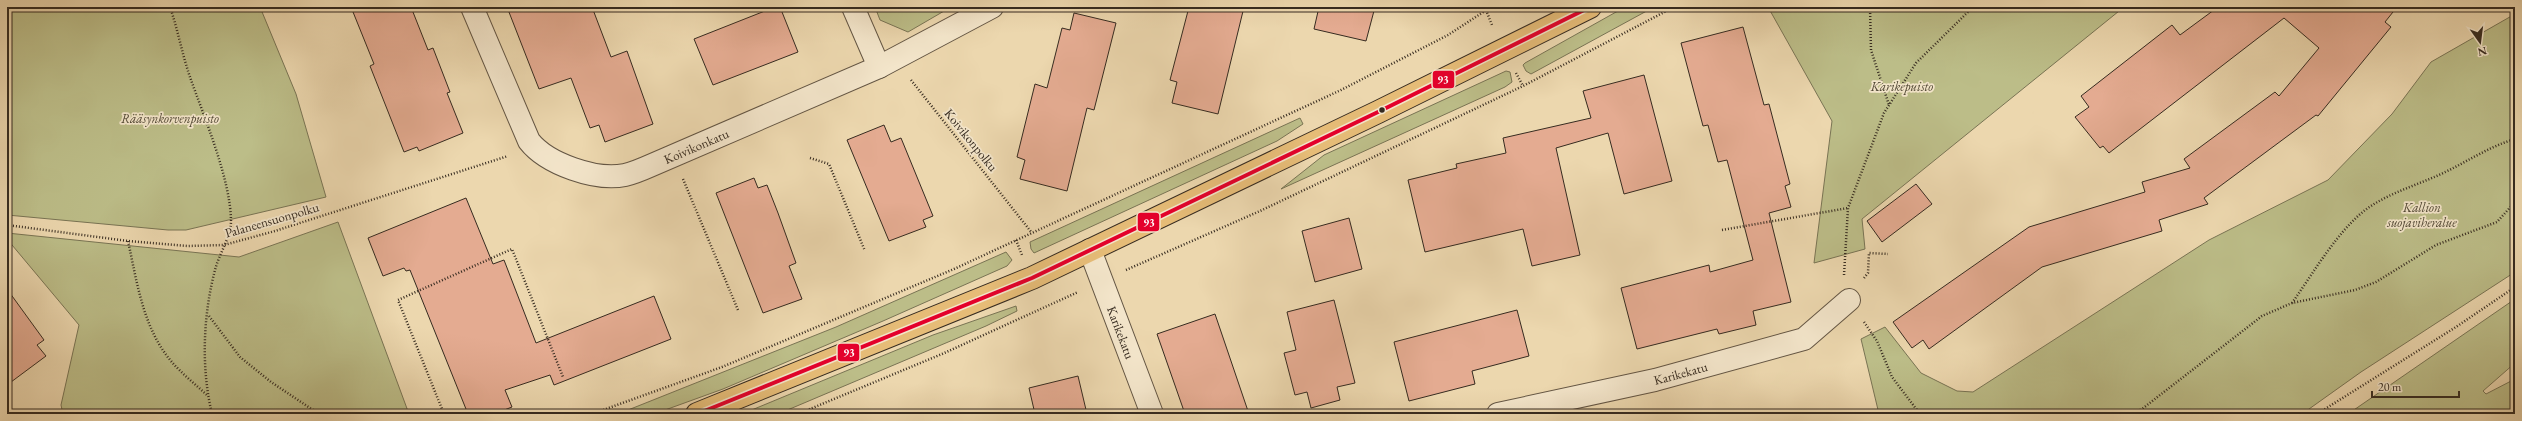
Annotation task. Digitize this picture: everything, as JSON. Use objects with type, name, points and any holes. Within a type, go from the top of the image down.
[{"type":"main road","points":[[697,414],[962,307],[1090,250],[1568,12],[1590,7]]},
{"type":"street","name":"Koivikonkatu","points":[[472,7],[522,129],[534,147],[546,156],[582,172],[605,176],[625,175],[673,156],[886,63],[992,7]]},
{"type":"street","points":[[853,7],[886,63]]},
{"type":"street","name":"Karikekatu","points":[[1090,250],[1152,414]]},
{"type":"street","name":"Karikekatu","points":[[1498,414],[1655,380],[1804,339],[1849,300]]},
{"type":"path","points":[[170,7],[190,75],[216,152],[228,199],[231,223],[213,279],[208,315],[204,365],[207,395],[212,414]]},
{"type":"path","points":[[592,414],[722,367],[954,269],[1366,78],[1448,35],[1491,7]]},
{"type":"path","points":[[798,414],[942,354],[1102,280],[1260,210],[1523,86],[1674,7]]},
{"type":"path","points":[[1870,7],[1871,50],[1889,105]]},
{"type":"path","points":[[1920,414],[1892,376],[1877,341],[1849,300],[1843,277],[1848,208],[1881,120],[1889,105],[1916,63],[1973,7]]},
{"type":"path","name":"Koivikonpolku","points":[[886,63],[1032,233]]},
{"type":"path","points":[[2292,303],[2342,233],[2358,216],[2383,198],[2443,173],[2492,146],[2515,139]]},
{"type":"path","name":"Palaneensuonpolku","points":[[7,225],[128,241],[188,246],[224,244],[275,231],[534,147]]},
{"type":"path","points":[[673,156],[738,310]]},
{"type":"path","points":[[810,158],[829,164],[865,250]]},
{"type":"path","points":[[2132,414],[2142,409],[2262,316],[2292,303],[2355,290],[2376,282],[2436,244],[2497,222],[2515,202]]},
{"type":"path","points":[[1722,230],[1848,208]]},
{"type":"path","points":[[128,241],[143,306],[157,341],[171,362],[207,395]]},
{"type":"path","points":[[444,414],[398,300],[512,249],[563,377]]},
{"type":"path","points":[[1849,300],[1868,273],[1869,253],[1888,254]]},
{"type":"path","points":[[2316,414],[2456,327],[2515,287]]},
{"type":"path","points":[[208,315],[240,357],[271,382],[319,414]]},
{"type":"path","points":[[810,409],[812,414]]},
{"type":"green space","name":"Rääsynkorvenpuisto","points":[[7,7],[260,7],[296,94],[326,197],[186,230],[168,230],[7,215]]},
{"type":"green space","points":[[875,7],[951,7],[908,32],[880,20]]},
{"type":"green space","points":[[1625,7],[1654,7],[1531,74],[1526,71],[1523,65],[1525,63]]},
{"type":"green space","name":"Karikepuisto","points":[[1768,7],[2124,7],[1862,219],[1865,249],[1814,263],[1832,121]]},
{"type":"green space","name":"Kallion suojaviheralue","points":[[2515,14],[2515,272],[2361,372],[2302,414],[1879,414],[1861,339],[1885,327],[1921,373],[1957,391],[1973,392],[2209,240],[2328,180],[2392,114],[2431,62]]},
{"type":"green space","points":[[1506,71],[1510,72],[1512,82],[1505,87],[1281,189],[1324,155]]},
{"type":"green space","points":[[1300,118],[1303,124],[1277,141],[1034,253],[1031,249],[1030,242]]},
{"type":"green space","points":[[338,222],[409,414],[63,414],[61,405],[79,325],[7,239],[7,233],[239,257]]},
{"type":"green space","points":[[1006,252],[1012,260],[1007,266],[723,389],[654,414],[618,414],[836,327]]},
{"type":"green space","points":[[2515,299],[2515,363],[2483,391],[2486,394],[2515,379],[2515,414],[2348,414]]},
{"type":"green space","points":[[1016,306],[1017,311],[986,326],[778,414],[742,414],[933,335]]},
{"type":"building","points":[[351,7],[411,7],[428,50],[433,48],[450,92],[447,93],[463,133],[419,151],[417,147],[404,152],[370,66],[374,64]]},
{"type":"building","points":[[507,7],[592,7],[611,57],[627,51],[653,124],[605,142],[599,125],[590,128],[571,78],[539,89]]},
{"type":"building","points":[[775,7],[780,7],[798,52],[713,85],[694,39]]},
{"type":"building","points":[[1189,7],[1244,7],[1218,114],[1172,103],[1177,82],[1170,80]]},
{"type":"building","points":[[1319,7],[1375,7],[1366,41],[1314,29]]},
{"type":"building","points":[[2218,7],[2397,7],[2385,22],[2391,27],[2318,116],[2316,115],[2204,198],[2208,204],[2159,220],[2162,231],[2042,267],[1929,349],[1923,340],[1912,348],[1893,322],[2029,227],[2145,192],[2142,182],[2190,168],[2184,159],[2275,92],[2279,96],[2319,48],[2284,18],[2109,153],[2103,146],[2100,148],[2075,117],[2089,107],[2081,96],[2172,25],[2180,35]]},
{"type":"building","points":[[1074,13],[1116,23],[1094,110],[1087,108],[1067,191],[1020,179],[1025,160],[1017,157],[1035,84],[1047,88],[1062,28],[1070,30]]},
{"type":"building","points":[[1743,27],[1764,105],[1769,104],[1790,184],[1785,186],[1791,207],[1769,213],[1791,302],[1753,311],[1756,325],[1719,334],[1717,329],[1637,349],[1621,288],[1709,265],[1710,272],[1753,260],[1727,160],[1718,162],[1708,125],[1703,126],[1681,43]]},
{"type":"building","points":[[1644,75],[1672,181],[1624,194],[1608,133],[1556,148],[1580,255],[1532,266],[1523,229],[1425,252],[1408,180],[1457,168],[1456,164],[1506,153],[1503,138],[1591,118],[1583,91]]},
{"type":"building","points":[[884,125],[891,142],[901,138],[933,216],[923,220],[926,227],[889,241],[847,140]]},
{"type":"building","points":[[754,178],[758,188],[767,185],[796,263],[789,266],[802,299],[763,313],[716,193]]},
{"type":"building","points":[[1916,184],[1932,204],[1882,242],[1867,221]]},
{"type":"building","points":[[466,198],[493,264],[504,260],[536,343],[654,296],[671,339],[554,385],[550,375],[505,390],[512,407],[494,414],[468,414],[410,270],[406,271],[404,268],[383,276],[368,238]]},
{"type":"building","points":[[1349,218],[1362,269],[1315,282],[1302,231]]},
{"type":"building","points":[[7,289],[44,340],[37,345],[46,356],[7,385]]},
{"type":"building","points":[[1334,300],[1355,383],[1337,387],[1340,400],[1311,408],[1307,392],[1295,395],[1284,353],[1296,350],[1287,312]]},
{"type":"building","points":[[1517,310],[1529,356],[1472,371],[1475,384],[1409,401],[1394,342]]},
{"type":"building","points":[[1215,314],[1249,414],[1185,414],[1157,334]]},
{"type":"building","points":[[1078,376],[1087,414],[1035,414],[1029,388]]},
{"type":"transit line","name":"93","points":[[697,414],[1032,278],[1378,112],[1590,7]]}]
